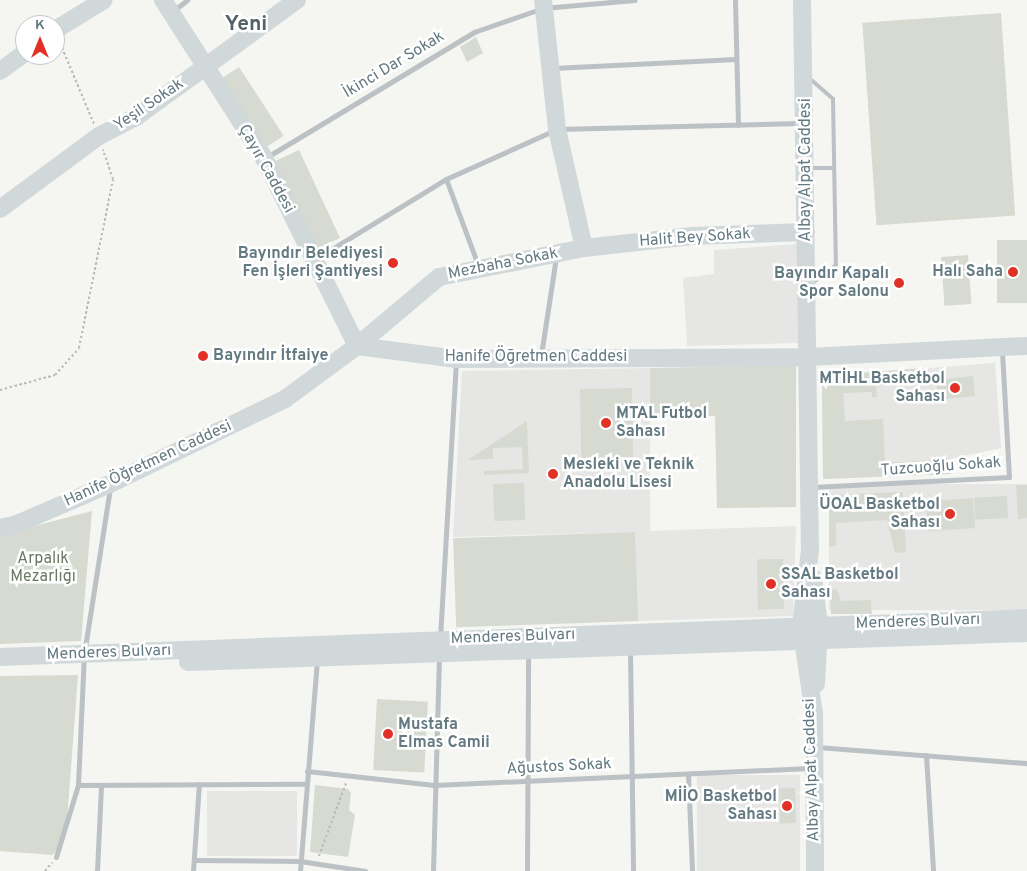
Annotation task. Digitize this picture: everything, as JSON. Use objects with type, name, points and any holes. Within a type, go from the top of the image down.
[{"type":"street","points":[[65,29],[104,0]]},
{"type":"street","points":[[167,6],[187,0]]},
{"type":"street","name":"Yeşil Sokak","points":[[0,209],[99,136],[136,117],[296,0]]},
{"type":"street","name":"İkinci Dar Sokak","points":[[264,158],[474,32],[543,4],[635,0]]},
{"type":"street","points":[[735,0],[738,125]]},
{"type":"street","name":"Albay Alpat Caddesi","points":[[802,0],[805,75],[806,288],[815,871]]},
{"type":"street","points":[[543,4],[557,129],[584,248]]},
{"type":"street","name":"Çayır Caddesi","points":[[167,6],[204,67],[264,158],[356,346]]},
{"type":"street","points":[[550,69],[736,59]]},
{"type":"street","points":[[0,72],[15,61]]},
{"type":"street","points":[[314,260],[446,179],[557,129],[805,123]]},
{"type":"street","points":[[446,179],[480,269]]},
{"type":"street","name":"Halit Bey Sokak","points":[[584,248],[692,236],[806,232]]},
{"type":"street","name":"Mezbaha Sokak","points":[[356,346],[440,277],[584,248]]},
{"type":"street","points":[[541,358],[556,254]]},
{"type":"street","name":"Hanife Öğretmen Caddesi","points":[[0,528],[110,484],[285,399],[356,346],[457,359],[808,357],[1027,346]]},
{"type":"street","name":"Tuzcuoğlu Sokak","points":[[809,487],[1009,478],[1002,348]]},
{"type":"street","points":[[433,871],[434,785],[440,646],[457,359]]},
{"type":"street","points":[[56,857],[78,785],[85,660],[110,484]]},
{"type":"street","name":"Menderes Bulvarı","points":[[0,657],[85,660],[317,658],[440,646],[528,650],[630,645],[1027,618]]},
{"type":"street","name":"Menderes Bulvarı","points":[[0,663],[811,633],[1027,634]]},
{"type":"street","points":[[630,645],[633,871]]},
{"type":"street","points":[[527,871],[528,650]]},
{"type":"street","points":[[300,871],[317,658]]},
{"type":"street","points":[[814,747],[1027,763]]},
{"type":"street","points":[[926,755],[933,871]]},
{"type":"street","name":"Ağustos Sokak","points":[[307,772],[434,785],[814,768]]},
{"type":"street","points":[[688,774],[692,871]]},
{"type":"street","points":[[193,871],[199,784]]},
{"type":"street","points":[[78,785],[306,784]]},
{"type":"street","points":[[97,871],[101,785]]},
{"type":"street","points":[[194,860],[300,861],[365,871]]},
{"type":"lane","points":[[805,75],[833,99],[836,265],[806,288]]},
{"type":"lane","points":[[805,168],[834,168]]},
{"type":"path","points":[[0,390],[55,375],[79,348],[113,179],[99,136],[65,54]]},
{"type":"path","points":[[316,864],[349,776]]},
{"type":"shaded area","points":[[797,244],[798,343],[687,346],[683,278],[714,274],[714,250]]},
{"type":"shaded area","points":[[995,363],[1001,448],[951,459],[951,474],[823,479],[822,376]]},
{"type":"shaded area","name":"Mesleki ve Teknik Anadolu Lisesi","points":[[650,368],[650,531],[796,526],[793,616],[638,621],[634,532],[453,537],[462,371]]},
{"type":"shaded area","points":[[829,484],[1027,484],[1027,610],[829,610]]},
{"type":"shaded area","points":[[697,775],[800,775],[800,871],[697,871]]},
{"type":"shaded area","points":[[207,791],[297,791],[297,856],[207,856]]},
{"type":"green space","points":[[1001,13],[1015,216],[876,225],[862,23]]},
{"type":"green space","points":[[476,37],[483,53],[467,62],[460,47]]},
{"type":"green space","points":[[239,67],[284,136],[265,148],[221,79]]},
{"type":"green space","points":[[299,150],[340,238],[315,250],[274,162]]},
{"type":"green space","name":"Halı Saha","points":[[997,240],[1027,240],[1027,303],[997,303]]},
{"type":"green space","points":[[968,255],[971,304],[944,306],[941,257]]},
{"type":"green space","points":[[796,365],[796,507],[717,508],[715,416],[650,417],[650,368]]},
{"type":"green space","points":[[923,368],[924,383],[876,385],[877,397],[872,397],[872,392],[843,393],[845,421],[883,419],[885,463],[951,459],[951,474],[823,479],[822,376]]},
{"type":"green space","name":"MTİHL Basketbol Sahası","points":[[973,376],[975,396],[938,400],[936,380]]},
{"type":"green space","name":"MTAL Futbol Sahası","points":[[632,388],[633,457],[581,458],[580,389]]},
{"type":"green space","points":[[527,421],[529,473],[484,475],[484,471],[523,469],[522,447],[493,448],[493,459],[468,460]]},
{"type":"green space","points":[[524,483],[525,520],[494,521],[493,484]]},
{"type":"green space","points":[[1016,485],[1027,485],[1027,518],[1018,519]]},
{"type":"green space","points":[[903,492],[906,552],[895,553],[887,520],[836,523],[836,546],[829,546],[829,495]]},
{"type":"green space","name":"ÜOAL Basketbol Sahası","points":[[1007,496],[1008,518],[975,520],[974,498]]},
{"type":"green space","name":"ÜOAL Basketbol Sahası","points":[[973,498],[975,528],[928,531],[926,501]]},
{"type":"green space","name":"Arpalık Mezarlığı","points":[[92,511],[81,641],[0,644],[0,535]]},
{"type":"green space","points":[[635,532],[638,621],[456,627],[453,538]]},
{"type":"green space","name":"SSAL Basketbol Sahası","points":[[757,559],[783,559],[784,609],[758,609]]},
{"type":"green space","points":[[837,589],[841,601],[871,600],[872,614],[831,614],[830,590]]},
{"type":"green space","points":[[78,675],[66,834],[53,855],[0,851],[0,676]]},
{"type":"green space","points":[[377,699],[428,702],[424,773],[373,770]]},
{"type":"green space","points":[[315,785],[348,789],[351,793],[349,810],[355,815],[348,857],[310,852]]},
{"type":"green space","name":"MİİO Basketbol Sahası","points":[[795,788],[796,823],[780,824],[779,789]]},
{"type":"place","name":"Bayındır Belediyesi Fen İşleri Şantiyesi","points":[[393,263]]},
{"type":"place","name":"Halı Saha","points":[[1013,272]]},
{"type":"place","name":"Bayındır Kapalı Spor Salonu","points":[[899,283]]},
{"type":"place","name":"Bayındır İtfaiye","points":[[203,356]]},
{"type":"place","name":"MTİHL Basketbol Sahası","points":[[955,388]]},
{"type":"place","name":"MTAL Futbol Sahası","points":[[606,423]]},
{"type":"place","name":"Mesleki ve Teknik Anadolu Lisesi","points":[[553,474]]},
{"type":"place","name":"ÜOAL Basketbol Sahası","points":[[950,514]]},
{"type":"place","name":"SSAL Basketbol Sahası","points":[[771,584]]},
{"type":"place","name":"Mustafa Elmas Camii","points":[[388,734]]},
{"type":"place","name":"MİİO Basketbol Sahası","points":[[787,806]]},
{"type":"district","name":"Yeni","points":[[246,25]]}]
